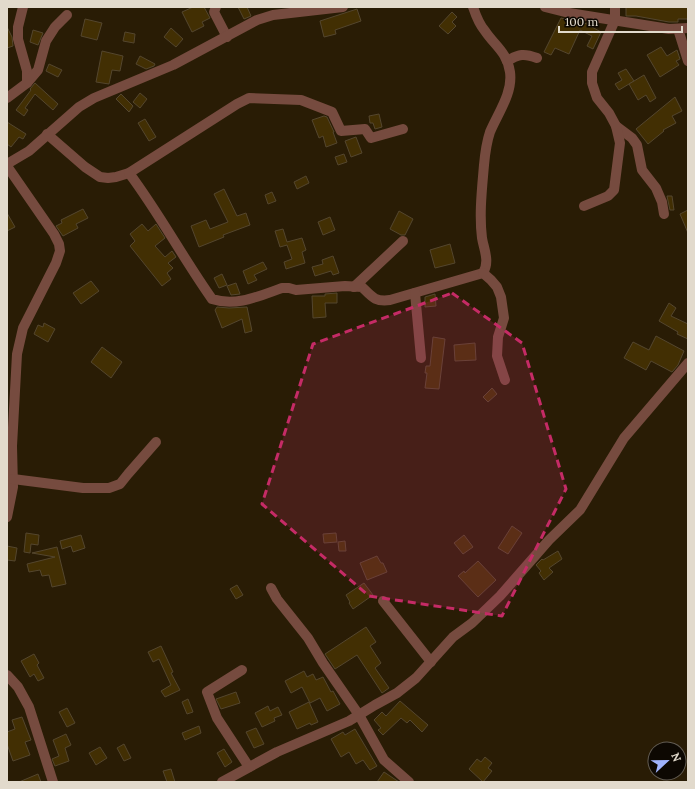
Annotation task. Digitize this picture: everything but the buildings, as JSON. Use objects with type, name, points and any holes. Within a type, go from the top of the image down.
[{"type":"street","points":[[23,7],[18,27],[18,39],[27,71],[27,84]]},
{"type":"street","points":[[216,7],[214,12],[227,37]]},
{"type":"street","points":[[7,517],[12,494],[13,479],[12,359],[23,328],[56,263],[60,251],[59,244],[54,234],[7,165],[29,151],[79,107],[94,98],[172,65],[257,20],[273,15],[343,7]]},
{"type":"street","points":[[129,173],[148,198],[212,299],[219,302],[241,302],[282,288],[296,290],[354,287],[362,287],[374,299],[382,301],[483,273],[486,267],[487,258],[480,219],[484,163],[490,134],[510,86],[510,72],[502,50],[477,21],[473,7]]},
{"type":"street","points":[[545,7],[569,13],[669,29],[683,28],[688,61]]},
{"type":"street","points":[[584,206],[608,196],[614,190],[620,143],[616,126],[609,113],[597,98],[592,83],[592,72],[615,20],[615,7]]},
{"type":"street","points":[[7,98],[27,84],[38,70],[46,41],[55,27],[67,15]]},
{"type":"street","points":[[507,61],[516,56],[527,54],[537,58]]},
{"type":"street","points":[[47,134],[85,167],[100,177],[112,178],[129,173],[237,104],[249,98],[301,100],[332,112],[342,131],[365,128],[371,138],[403,129]]},
{"type":"street","points":[[616,126],[632,138],[637,144],[642,170],[656,188],[662,202],[664,214]]},
{"type":"street","points":[[354,287],[403,241]]},
{"type":"street","points":[[483,273],[497,287],[501,297],[504,318],[498,337],[497,356],[505,380]]},
{"type":"street","points":[[415,292],[421,358]]},
{"type":"street","points":[[222,782],[276,752],[349,721],[397,693],[416,678],[453,637],[472,623],[500,596],[549,540],[580,510],[624,438],[688,363]]},
{"type":"street","points":[[13,479],[83,488],[109,488],[120,484],[156,442]]},
{"type":"street","points":[[271,588],[277,599],[308,638],[323,663],[359,715],[384,760],[409,782]]},
{"type":"street","points":[[383,601],[431,662]]},
{"type":"street","points":[[242,670],[207,692],[217,718],[249,767]]},
{"type":"street","points":[[7,675],[18,686],[29,707],[53,782]]},
{"type":"highlighted area","points":[[452,293],[522,343],[566,489],[502,616],[369,596],[262,504],[313,344]]}]
